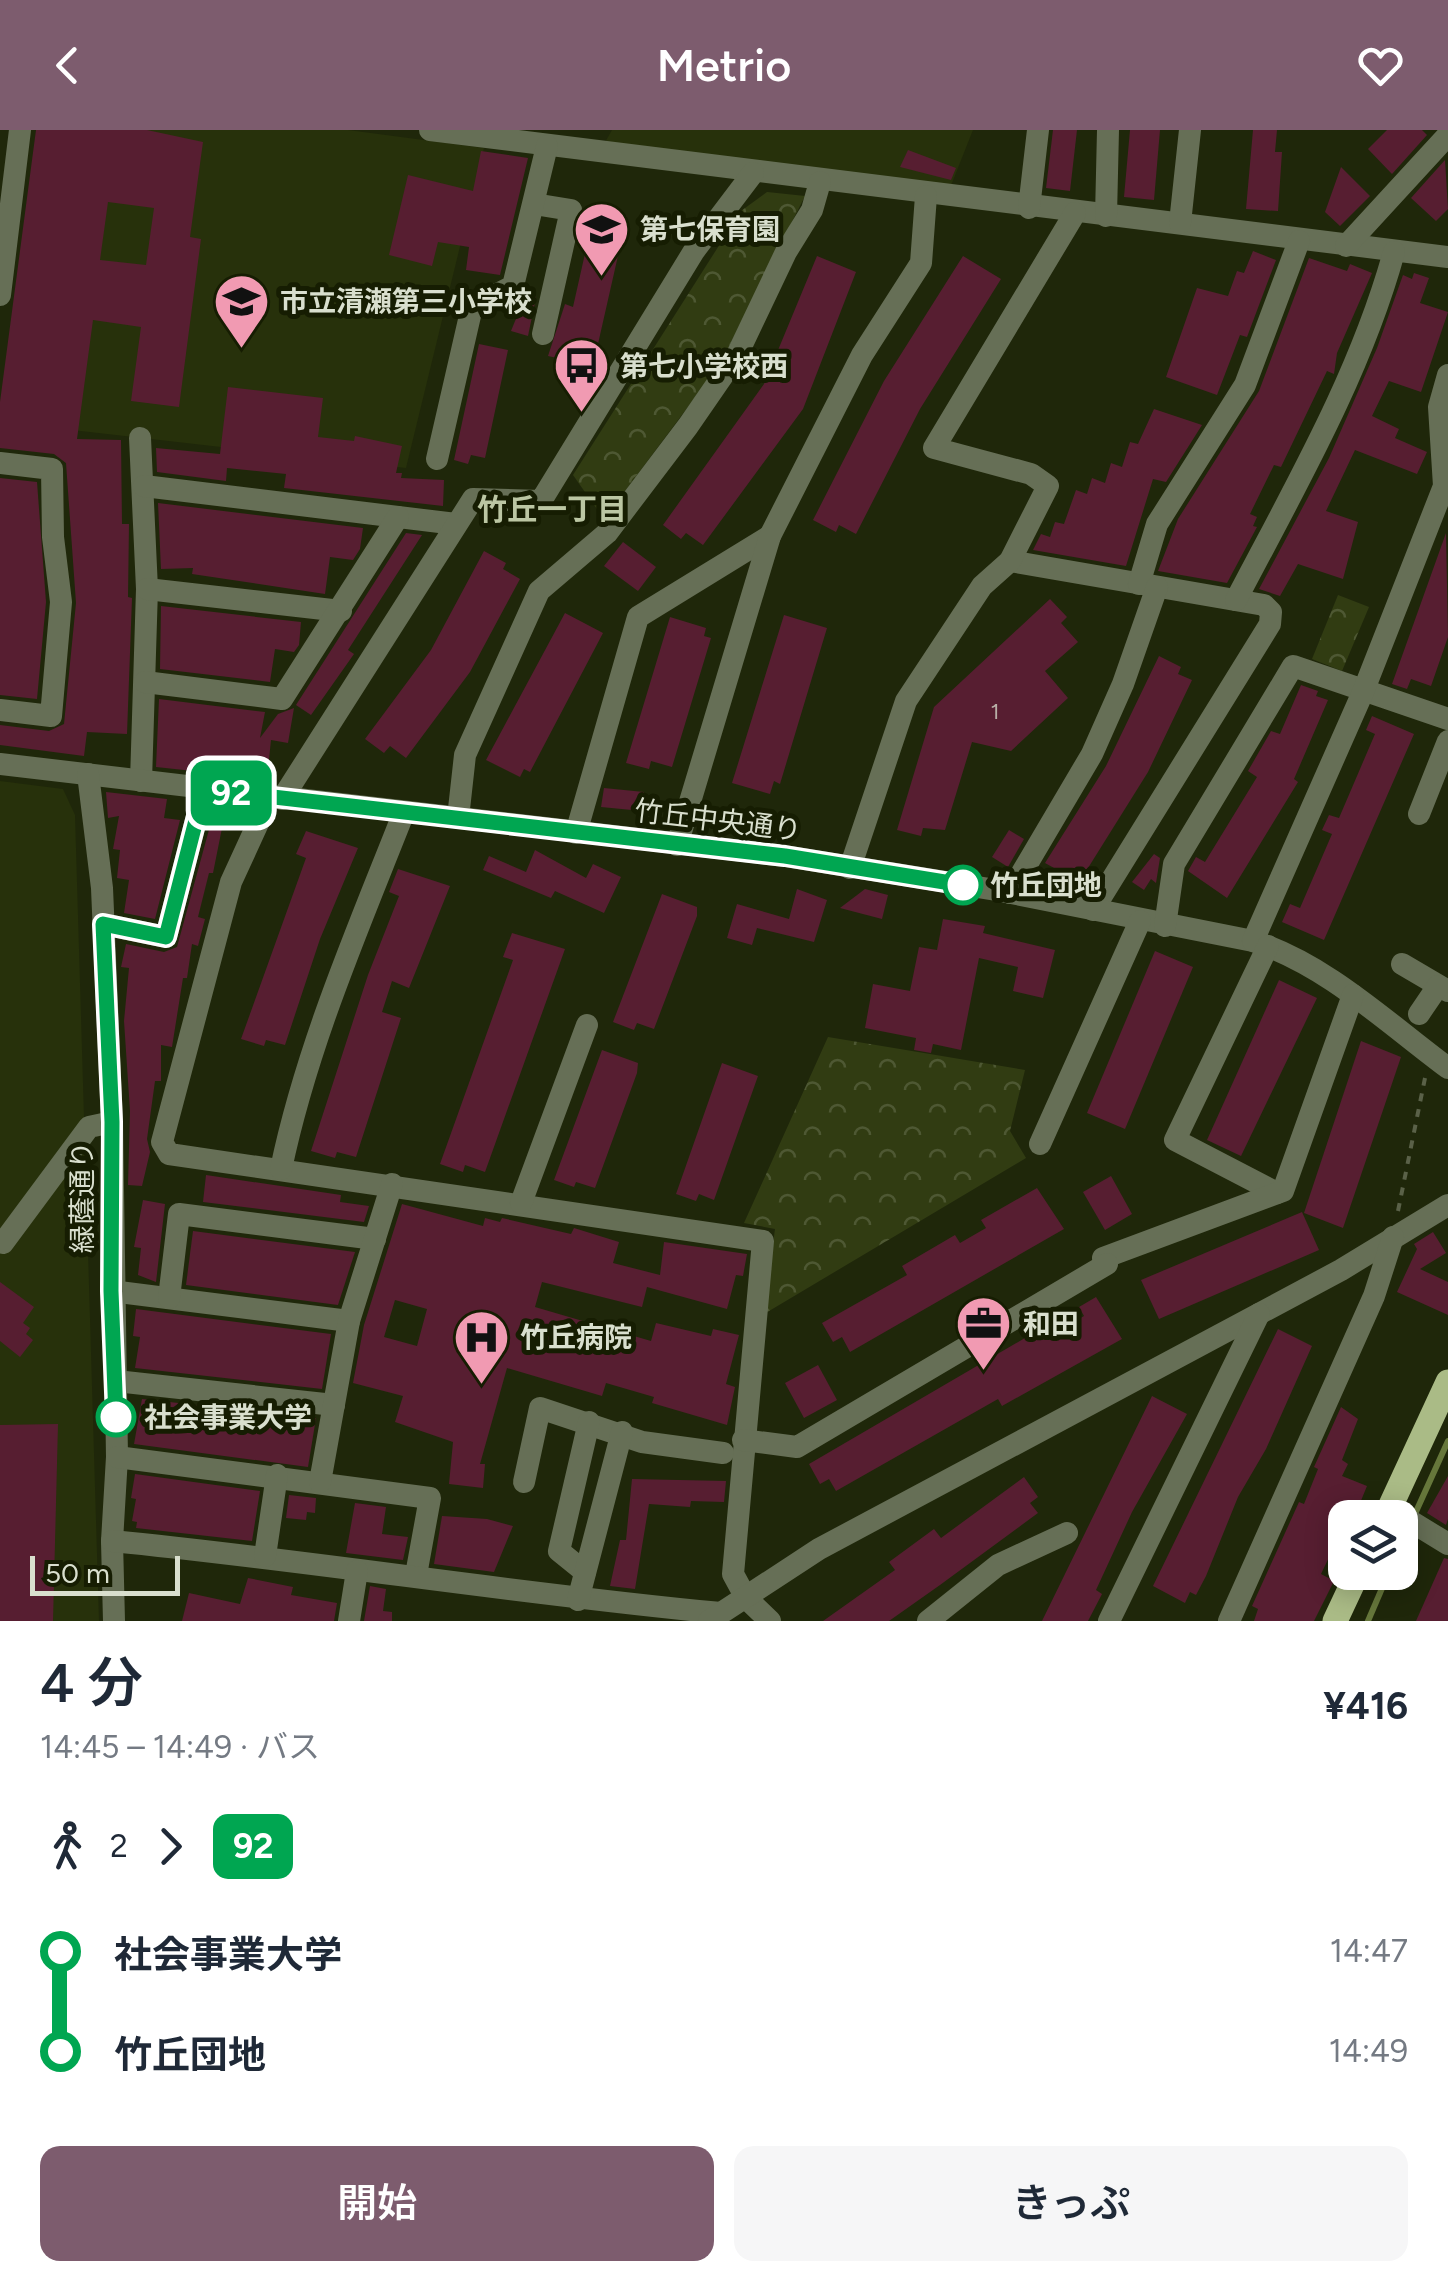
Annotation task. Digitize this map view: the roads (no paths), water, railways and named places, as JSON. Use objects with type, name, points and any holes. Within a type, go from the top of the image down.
[{"type":"main road","points":[[1407,1500],[1448,1382]]},
{"type":"main road","points":[[1335,1621],[1350,1590]]},
{"type":"street","points":[[0,295],[20,130]]},
{"type":"street","points":[[430,130],[926,196],[1448,258]]},
{"type":"street","points":[[1029,208],[1038,130]]},
{"type":"street","points":[[1106,216],[1108,130]]},
{"type":"street","points":[[1180,224],[1190,130]]},
{"type":"street","points":[[1346,246],[1448,135]]},
{"type":"street","points":[[437,458],[472,307],[481,298],[506,291],[515,279],[547,146]]},
{"type":"street","points":[[752,172],[694,252],[542,501],[473,499],[276,798],[231,882],[162,1142],[170,1154],[522,1203],[763,1242],[733,1447],[733,1574],[759,1614]]},
{"type":"street","points":[[458,818],[465,756],[539,591],[607,534],[737,356],[786,252],[812,210],[820,182]]},
{"type":"street","points":[[677,845],[770,536],[862,355],[922,262],[926,196]]},
{"type":"street","points":[[534,204],[571,210],[543,334]]},
{"type":"street","points":[[850,868],[906,701],[982,586],[1010,561],[1048,486],[1031,474],[934,448],[1074,213]]},
{"type":"street","points":[[1010,893],[1092,754],[1148,586],[1157,524],[1245,385],[1300,241]]},
{"type":"street","points":[[1236,600],[1349,379],[1377,314],[1394,252]]},
{"type":"street","points":[[1277,1193],[1175,1140],[1260,943],[1444,486],[1447,469],[1439,407],[1448,375]]},
{"type":"street","points":[[140,438],[147,588],[142,782]]},
{"type":"street","points":[[0,463],[52,469],[53,537],[61,602],[51,716],[0,710]]},
{"type":"street","points":[[144,486],[456,524]]},
{"type":"street","points":[[145,682],[282,699],[398,517]]},
{"type":"street","points":[[576,833],[638,617],[770,536]]},
{"type":"street","points":[[1010,561],[1264,605],[1271,612],[1270,624],[1093,910]]},
{"type":"street","points":[[147,588],[341,611]]},
{"type":"street","points":[[1165,926],[1174,864],[1293,666],[1448,719]]},
{"type":"street","points":[[1419,814],[1448,741]]},
{"type":"street","name":"竹丘中央通り","points":[[0,764],[850,868],[1010,893],[1260,943],[1353,995],[1442,1061]]},
{"type":"street","name":"緑蔭通り","points":[[88,774],[103,924],[112,1122],[111,1291],[117,1458],[112,1541],[114,1621]]},
{"type":"street","points":[[103,924],[166,937],[204,789]]},
{"type":"street","points":[[281,1169],[292,1116],[329,1002],[404,812]]},
{"type":"street","points":[[1040,1144],[1140,921]]},
{"type":"street","points":[[1402,964],[1443,988],[1419,1014]]},
{"type":"street","points":[[524,1482],[540,1408],[622,1432],[642,1442],[797,1446],[1105,1261],[1283,1191],[1353,995]]},
{"type":"street","points":[[522,1203],[587,1025]]},
{"type":"street","points":[[7,1246],[89,1127],[112,1122]]},
{"type":"street","points":[[320,1482],[349,1320],[392,1184]]},
{"type":"street","points":[[112,1541],[416,1575],[715,1617],[759,1614],[818,1549],[1259,1314],[1448,1205]]},
{"type":"street","points":[[169,1298],[179,1214],[375,1239]]},
{"type":"street","points":[[1230,1621],[1374,1296],[1393,1237]]},
{"type":"street","points":[[111,1291],[349,1320]]},
{"type":"street","points":[[1109,1621],[1259,1314]]},
{"type":"street","points":[[116,1381],[334,1405]]},
{"type":"street","points":[[585,1572],[559,1552],[590,1422]]},
{"type":"street","points":[[578,1600],[622,1432]]},
{"type":"street","points":[[117,1458],[277,1475],[430,1498],[416,1575]]},
{"type":"street","points":[[265,1556],[277,1475]]},
{"type":"street","points":[[1418,1527],[1448,1544]]},
{"type":"street","points":[[928,1621],[998,1565],[1067,1533]]},
{"type":"street","points":[[349,1621],[357,1570]]},
{"type":"waterway","points":[[1418,1507],[1448,1441]]},
{"type":"waterway","points":[[1368,1621],[1381,1590]]},
{"type":"place","name":"第七保育園","points":[[601,278]]},
{"type":"place","name":"市立清瀬第三小学校","points":[[241,350]]},
{"type":"place","name":"第七小学校西","points":[[581,415]]},
{"type":"place","name":"竹丘団地","points":[[963,885]]},
{"type":"place","name":"和田","points":[[984,1373]]},
{"type":"place","name":"竹丘病院","points":[[481,1386]]},
{"type":"place","name":"社会事業大学","points":[[116,1417]]},
{"type":"district","name":"竹丘一丁目","points":[[552,509]]}]
